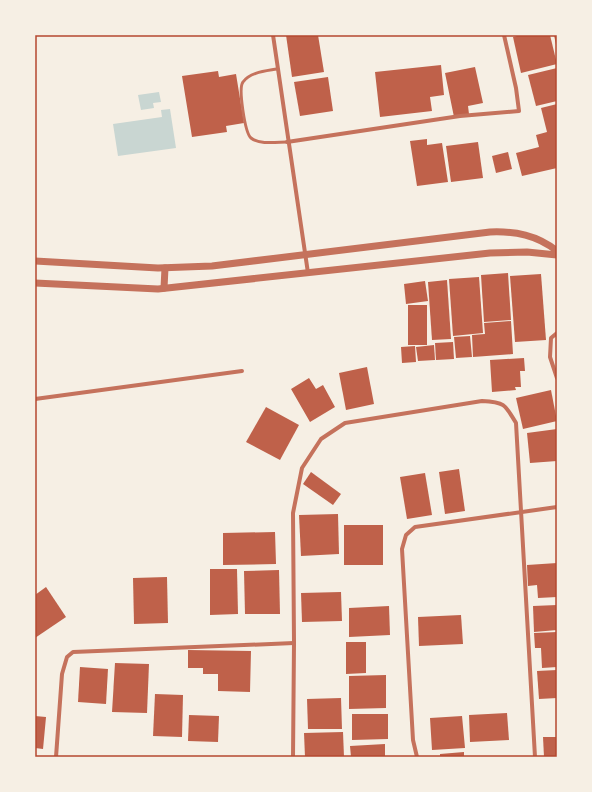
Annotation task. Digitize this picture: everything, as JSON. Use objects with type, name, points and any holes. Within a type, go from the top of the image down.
[{"type":"street","points":[[273,35],[287,142],[308,273]]},
{"type":"street","points":[[287,142],[460,116],[519,111],[516,88],[504,35]]},
{"type":"street","points":[[35,261],[164,268],[212,266],[507,231],[531,236],[557,251]]},
{"type":"street","points":[[35,283],[164,288],[490,253],[527,252],[557,255]]},
{"type":"street","points":[[164,268],[164,288]]},
{"type":"street","points":[[557,333],[551,338],[550,358],[557,378]]},
{"type":"street","points":[[35,398],[242,371]]},
{"type":"street","points":[[293,757],[293,513],[302,468],[321,439],[345,423],[482,400],[497,401],[506,405],[516,424],[535,757]]},
{"type":"street","points":[[417,757],[413,740],[402,557],[402,549],[406,535],[415,527],[557,507]]},
{"type":"street","points":[[56,757],[62,674],[67,657],[73,652],[294,643]]},
{"type":"lane","points":[[277,69],[250,76],[242,82],[240,91],[247,131],[251,138],[259,142],[287,142]]},
{"type":"shaded area","points":[[159,92],[161,102],[153,103],[154,108],[141,110],[138,95]]},
{"type":"shaded area","points":[[170,109],[176,148],[118,156],[113,124],[162,117],[161,110]]},
{"type":"building","points":[[286,35],[318,35],[324,72],[292,77]]},
{"type":"building","points":[[521,35],[550,35],[557,64],[521,73],[513,37]]},
{"type":"building","points":[[554,35],[557,35],[557,45],[556,45]]},
{"type":"building","points":[[441,65],[444,95],[430,97],[432,111],[380,117],[375,72]]},
{"type":"building","points":[[475,67],[483,103],[468,106],[469,114],[454,117],[445,73]]},
{"type":"building","points":[[557,68],[557,101],[536,106],[528,75]]},
{"type":"building","points":[[218,71],[219,77],[236,74],[244,123],[226,126],[227,132],[192,137],[182,76]]},
{"type":"building","points":[[328,77],[333,111],[300,116],[294,82]]},
{"type":"building","points":[[557,104],[557,168],[522,176],[516,153],[539,147],[536,135],[547,132],[541,108]]},
{"type":"building","points":[[427,139],[427,145],[442,143],[448,182],[417,186],[410,141]]},
{"type":"building","points":[[478,142],[483,178],[451,182],[446,146]]},
{"type":"building","points":[[508,152],[512,169],[496,173],[492,156]]},
{"type":"building","points":[[508,273],[511,320],[484,322],[481,275]]},
{"type":"building","points":[[541,274],[546,340],[515,342],[510,276]]},
{"type":"building","points":[[479,277],[483,333],[453,336],[449,279]]},
{"type":"building","points":[[447,280],[451,339],[432,340],[428,282]]},
{"type":"building","points":[[425,281],[428,301],[406,304],[404,284]]},
{"type":"building","points":[[408,305],[427,305],[427,345],[408,345]]},
{"type":"building","points":[[511,321],[513,354],[473,357],[472,335],[485,334],[484,323]]},
{"type":"building","points":[[470,336],[472,357],[456,358],[454,337]]},
{"type":"building","points":[[453,342],[454,359],[436,360],[435,343]]},
{"type":"building","points":[[434,345],[435,360],[418,361],[416,347]]},
{"type":"building","points":[[415,346],[416,362],[402,363],[401,347]]},
{"type":"building","points":[[524,358],[525,371],[520,371],[521,387],[515,387],[516,390],[492,392],[490,360]]},
{"type":"building","points":[[367,367],[374,404],[346,410],[339,373]]},
{"type":"building","points":[[309,378],[316,389],[323,385],[335,407],[310,422],[291,389]]},
{"type":"building","points":[[551,390],[557,421],[523,429],[516,398]]},
{"type":"building","points":[[266,407],[299,425],[280,460],[246,442]]},
{"type":"building","points":[[557,429],[557,461],[530,463],[527,433]]},
{"type":"building","points":[[459,469],[465,511],[445,514],[439,472]]},
{"type":"building","points":[[311,472],[341,494],[333,505],[303,484]]},
{"type":"building","points":[[425,473],[432,515],[407,519],[400,477]]},
{"type":"building","points":[[338,514],[339,554],[301,556],[299,515]]},
{"type":"building","points":[[344,525],[383,525],[383,565],[344,565]]},
{"type":"building","points":[[275,532],[276,564],[223,565],[223,533]]},
{"type":"building","points":[[557,563],[557,597],[538,598],[537,585],[528,586],[527,565]]},
{"type":"building","points":[[210,569],[237,569],[238,614],[210,615]]},
{"type":"building","points":[[279,570],[280,614],[245,614],[244,571]]},
{"type":"building","points":[[167,577],[168,623],[134,624],[133,578]]},
{"type":"building","points":[[46,587],[66,617],[35,638],[35,595]]},
{"type":"building","points":[[341,592],[342,621],[302,622],[301,593]]},
{"type":"building","points":[[557,605],[557,630],[534,632],[533,606]]},
{"type":"building","points":[[389,606],[390,635],[349,637],[349,608]]},
{"type":"building","points":[[461,615],[463,644],[419,646],[418,617]]},
{"type":"building","points":[[557,632],[557,667],[542,668],[541,648],[535,648],[534,633]]},
{"type":"building","points":[[346,642],[366,642],[366,673],[346,674]]},
{"type":"building","points":[[188,650],[251,651],[250,692],[218,691],[218,674],[203,674],[203,668],[188,668]]},
{"type":"building","points":[[115,663],[149,664],[147,713],[112,712]]},
{"type":"building","points":[[80,667],[108,669],[106,704],[78,702]]},
{"type":"building","points":[[557,670],[557,698],[539,699],[537,671]]},
{"type":"building","points":[[386,675],[386,708],[349,709],[349,676]]},
{"type":"building","points":[[155,694],[183,695],[182,737],[153,736]]},
{"type":"building","points":[[341,698],[342,729],[308,729],[307,699]]},
{"type":"building","points":[[507,713],[509,740],[470,742],[469,715]]},
{"type":"building","points":[[352,714],[388,714],[388,739],[352,740]]},
{"type":"building","points":[[189,715],[219,716],[218,742],[188,741]]},
{"type":"building","points":[[35,716],[46,717],[43,749],[35,748]]},
{"type":"building","points":[[462,716],[465,748],[432,750],[430,718]]},
{"type":"building","points":[[343,732],[344,757],[305,757],[304,733]]},
{"type":"building","points":[[543,737],[557,737],[557,757],[544,757]]},
{"type":"building","points":[[385,744],[385,757],[351,757],[350,746]]},
{"type":"building","points":[[464,752],[464,757],[440,757],[440,754]]}]
